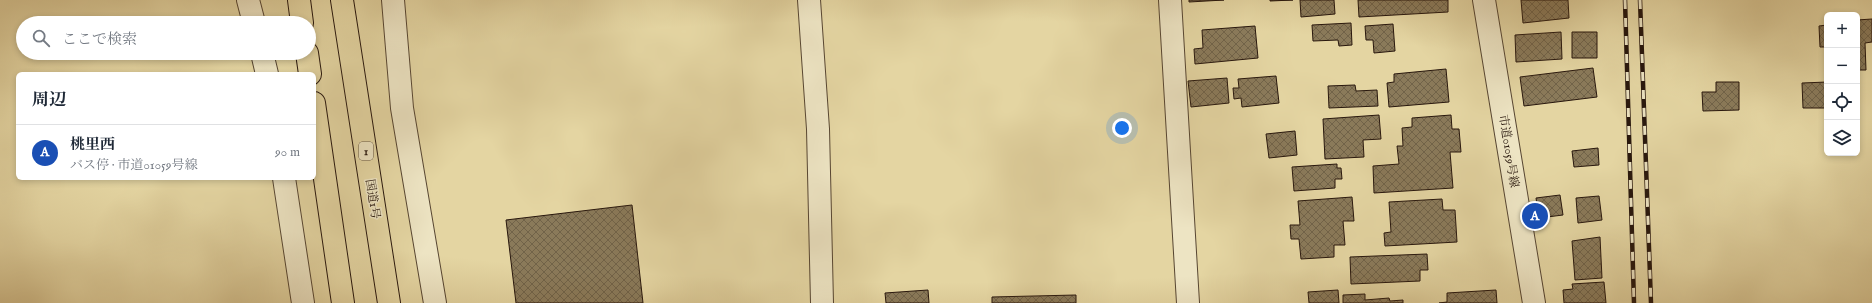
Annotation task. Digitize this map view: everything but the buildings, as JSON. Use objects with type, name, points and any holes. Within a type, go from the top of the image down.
[{"type":"highway","points":[[299,0],[301,16]]},
{"type":"highway","name":"国道1号","points":[[342,0],[389,303]]},
{"type":"highway","points":[[308,60],[310,72]]},
{"type":"highway","points":[[316,117],[343,303]]},
{"type":"street","points":[[248,0],[252,16]]},
{"type":"street","points":[[393,0],[402,108],[435,303]]},
{"type":"street","points":[[809,0],[818,129],[822,303]]},
{"type":"street","points":[[1170,0],[1188,303]]},
{"type":"street","name":"市道01059号線","points":[[1484,0],[1534,303]]},
{"type":"street","points":[[264,60],[267,72]]},
{"type":"street","points":[[284,180],[303,303]]},
{"type":"railway","points":[[1625,0],[1634,303]]},
{"type":"railway","points":[[1640,0],[1651,303]]},
{"type":"place","name":"桃里西","points":[[1535,216]]}]
